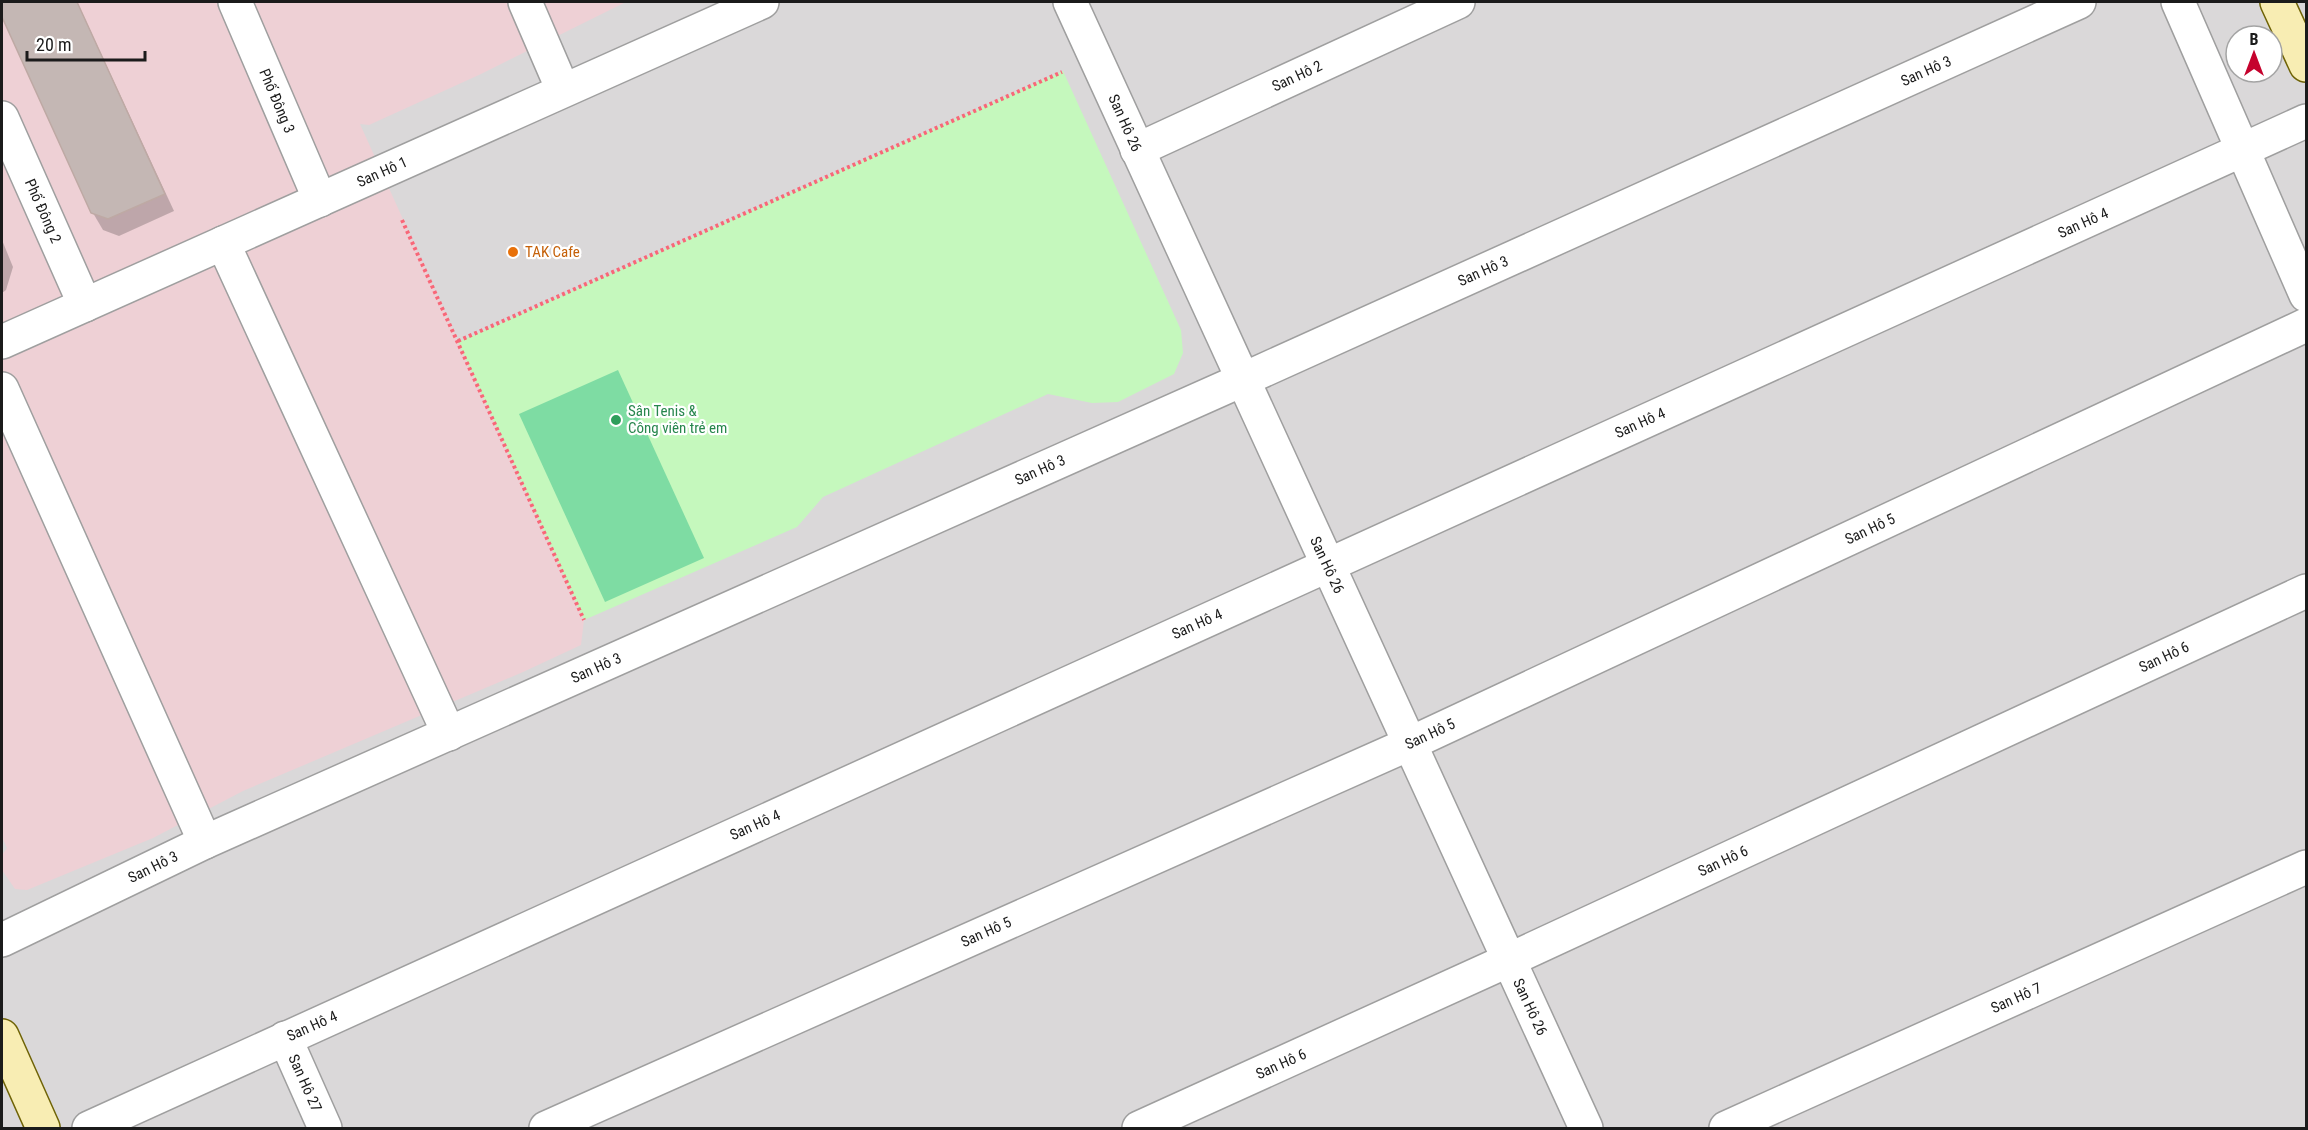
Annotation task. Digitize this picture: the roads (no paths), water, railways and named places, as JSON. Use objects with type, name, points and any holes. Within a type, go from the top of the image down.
[{"type":"main road","points":[[2277,2],[2307,65]]},
{"type":"main road","points":[[2,1036],[43,1128]]},
{"type":"street","name":"Phố Đông 3","points":[[235,2],[320,200]]},
{"type":"street","points":[[525,2],[563,90]]},
{"type":"street","name":"San Hô 1","points":[[2,342],[762,2]]},
{"type":"street","name":"San Hô 26","points":[[1071,2],[1586,1128]]},
{"type":"street","name":"San Hô 2","points":[[1137,150],[1458,2]]},
{"type":"street","name":"San Hô 3","points":[[2,940],[205,842],[1242,380],[2079,2]]},
{"type":"street","points":[[2178,2],[2307,295]]},
{"type":"street","name":"Phố Đông 2","points":[[2,118],[85,305]]},
{"type":"street","name":"San Hô 4","points":[[89,1128],[2307,121]]},
{"type":"street","points":[[223,243],[449,734]]},
{"type":"street","name":"San Hô 5","points":[[546,1128],[1409,744],[2307,325]]},
{"type":"street","points":[[2,389],[205,842]]},
{"type":"street","name":"San Hô 6","points":[[1138,1128],[1509,960],[2307,591]]},
{"type":"street","name":"San Hô 7","points":[[1726,1128],[2307,867]]},
{"type":"street","name":"San Hô 27","points":[[285,1038],[326,1128]]},
{"type":"place","name":"TAK Cafe","points":[[513,252]]},
{"type":"place","name":"Sân Tenis & Công viên trẻ em","points":[[616,420]]}]
